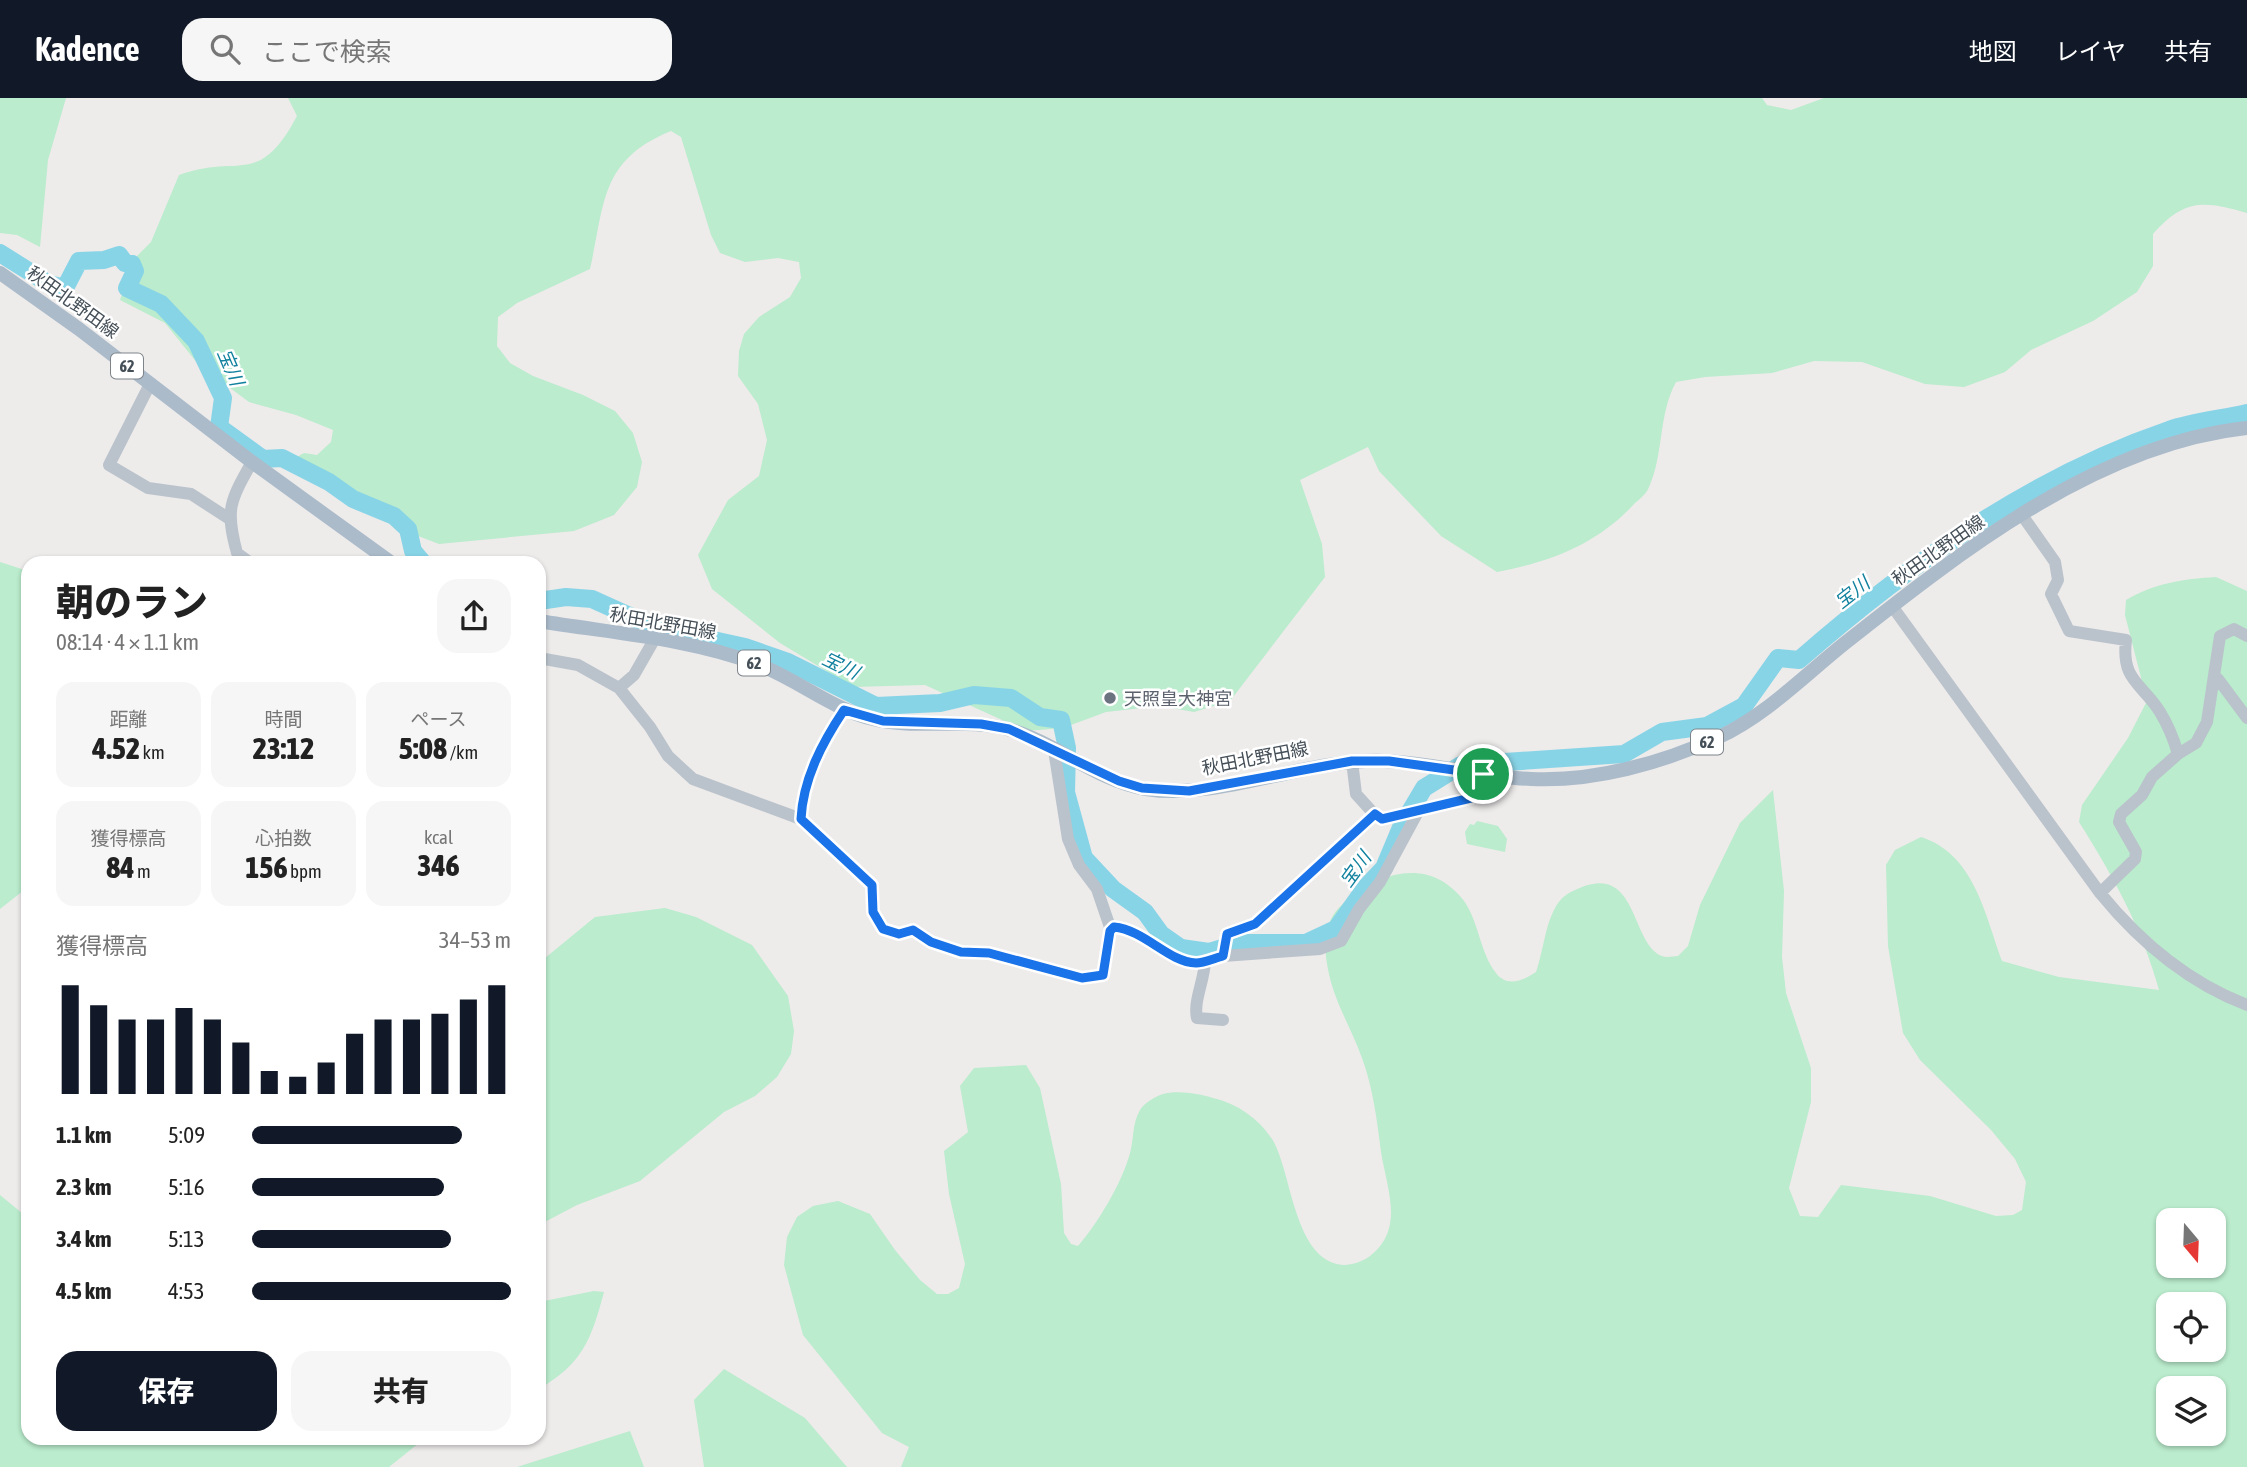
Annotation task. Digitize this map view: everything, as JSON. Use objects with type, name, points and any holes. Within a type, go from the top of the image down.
[{"type":"main road","name":"秋田北野田線","points":[[0,273],[382,556]]},
{"type":"main road","name":"秋田北野田線","points":[[546,622],[720,652],[782,674],[844,710],[883,721],[981,724],[1009,729],[1142,788],[1189,791],[1352,761],[1436,767],[1531,779],[1576,778],[1636,766],[1720,737],[1756,714],[1946,565],[2065,488],[2159,447],[2211,431],[2247,428]]},
{"type":"street","points":[[150,384],[109,465],[148,488],[191,494],[228,517]]},
{"type":"street","points":[[241,556],[237,553],[228,517],[236,493],[252,462]]},
{"type":"street","points":[[2022,515],[2055,562],[2058,580],[2051,594],[2069,631],[2126,640],[2124,664],[2129,675],[2160,712],[2178,754]]},
{"type":"street","points":[[1892,606],[2100,893],[2132,932],[2167,961],[2217,993],[2247,1005]]},
{"type":"street","points":[[2100,893],[2135,859],[2136,852],[2119,822],[2121,814],[2142,795],[2152,777],[2178,754],[2196,743],[2207,722],[2220,636],[2234,629],[2247,636]]},
{"type":"street","points":[[619,688],[634,675],[654,640]]},
{"type":"street","points":[[546,659],[578,665],[619,688],[650,727],[668,756],[693,779],[801,819],[872,885],[873,912],[883,929],[899,934],[913,930],[931,942],[961,952],[989,953],[1082,978],[1103,975],[1111,930],[1097,889],[1079,865],[1068,839],[1057,751]]},
{"type":"street","points":[[2214,679],[2218,678],[2247,718]]},
{"type":"street","points":[[801,819],[802,803],[816,759],[844,710]]},
{"type":"street","points":[[1352,761],[1356,794],[1382,819],[1471,798],[1476,793],[1476,773]]},
{"type":"street","points":[[1111,930],[1128,928],[1177,956],[1195,963],[1224,950],[1320,949],[1341,940],[1359,909],[1380,883],[1412,812]]},
{"type":"street","points":[[1224,950],[1227,934],[1255,924],[1375,814]]},
{"type":"street","points":[[1205,960],[1205,977],[1195,1009],[1198,1018],[1223,1020]]},
{"type":"green space","points":[[0,98],[66,98],[48,160],[40,247],[17,235],[0,233]]},
{"type":"green space","points":[[288,98],[1762,98],[1767,105],[1791,110],[1824,98],[2247,98],[2247,213],[2207,205],[2185,208],[2175,214],[2153,234],[2153,266],[2137,292],[2093,321],[2031,350],[2005,372],[1964,387],[1925,384],[1862,362],[1814,361],[1772,373],[1705,377],[1676,382],[1666,408],[1654,474],[1645,494],[1605,530],[1572,549],[1536,563],[1497,572],[1441,536],[1379,471],[1368,447],[1300,480],[1322,544],[1325,577],[1230,701],[1194,712],[1160,706],[1106,712],[1063,728],[1026,731],[925,685],[853,687],[780,643],[712,589],[698,555],[728,500],[759,476],[767,440],[758,404],[738,376],[739,351],[744,334],[759,317],[790,297],[801,278],[799,262],[778,258],[745,262],[720,253],[711,235],[681,137],[671,131],[648,143],[618,170],[604,204],[590,269],[517,303],[498,317],[497,346],[510,363],[533,376],[583,395],[615,411],[633,433],[642,462],[637,487],[614,515],[574,531],[439,544],[405,531],[327,482],[294,468],[295,458],[304,453],[317,455],[331,442],[333,430],[296,415],[249,402],[198,364],[165,323],[120,300],[133,260],[151,242],[179,175],[200,169],[246,165],[271,153],[297,116]]},
{"type":"green space","points":[[0,562],[21,569],[21,892],[0,909]]},
{"type":"green space","points":[[2216,577],[2247,591],[2247,1467],[901,1467],[909,1447],[882,1433],[803,1335],[784,1265],[787,1237],[797,1217],[813,1206],[838,1201],[870,1214],[920,1280],[937,1294],[948,1294],[959,1288],[965,1264],[949,1194],[944,1151],[968,1132],[960,1086],[974,1068],[1026,1065],[1040,1088],[1061,1184],[1064,1233],[1071,1244],[1078,1246],[1086,1237],[1115,1190],[1126,1165],[1137,1115],[1142,1108],[1160,1095],[1182,1092],[1222,1101],[1254,1118],[1272,1139],[1279,1153],[1296,1212],[1314,1248],[1327,1260],[1344,1265],[1365,1260],[1381,1245],[1387,1234],[1391,1208],[1369,1081],[1328,972],[1326,933],[1339,908],[1359,891],[1390,876],[1406,873],[1436,878],[1451,887],[1464,901],[1486,956],[1496,973],[1505,980],[1516,981],[1536,972],[1548,924],[1559,902],[1577,889],[1600,883],[1614,887],[1624,896],[1652,949],[1664,957],[1678,956],[1688,946],[1700,905],[1740,823],[1773,790],[1784,891],[1782,957],[1786,993],[1811,1068],[1811,1102],[1789,1188],[1800,1216],[1818,1217],[1841,1185],[1930,1196],[1996,1216],[2013,1215],[2022,1210],[2026,1182],[2015,1159],[1991,1130],[1920,1060],[1903,1033],[1888,946],[1886,865],[1895,850],[1921,837],[1939,845],[1954,857],[1975,888],[2002,961],[2059,977],[2159,990],[2144,945],[2125,903],[2079,822],[2082,805],[2128,738],[2147,701],[2125,615],[2126,600],[2159,586]]},
{"type":"green space","points":[[1477,821],[1498,826],[1507,839],[1505,852],[1467,844],[1465,832],[1470,824],[1474,825]]},
{"type":"green space","points":[[665,908],[696,917],[752,945],[788,996],[794,1031],[791,1054],[777,1077],[755,1096],[724,1112],[640,1181],[577,1205],[546,1221],[546,957],[595,917]]},
{"type":"green space","points":[[0,1195],[21,1212],[21,1445],[416,1445],[389,1467],[0,1467]]},
{"type":"green space","points":[[594,1291],[604,1292],[595,1324],[583,1349],[566,1370],[546,1384],[546,1301]]},
{"type":"green space","points":[[724,1369],[805,1418],[847,1467],[704,1467],[694,1400]]},
{"type":"green space","points":[[630,1431],[644,1467],[517,1467]]},
{"type":"waterway","name":"宝川","points":[[0,253],[49,284],[65,288],[79,261],[104,260],[119,255],[125,263],[132,264],[135,271],[127,288],[161,304],[196,341],[223,398],[219,427],[263,459],[282,458],[329,482],[353,499],[394,516],[408,529],[413,551],[417,556]]},
{"type":"waterway","name":"宝川","points":[[546,600],[566,597],[592,599],[654,627],[745,647],[788,662],[876,706],[940,703],[974,695],[1011,698],[1040,717],[1061,720],[1067,748],[1066,792],[1084,858],[1113,889],[1145,912],[1161,934],[1181,948],[1209,952],[1238,943],[1306,943],[1336,929],[1366,887],[1384,868],[1402,825],[1424,788],[1461,765],[1624,754],[1662,732],[1707,726],[1744,706],[1778,658],[1799,660],[1928,557],[2020,498],[2118,449],[2188,424],[2247,413]]},
{"type":"place","name":"天照皇大神宮","points":[[1110,698]]},
{"type":"route","points":[[844,710],[883,721],[911,724],[981,724],[1009,729],[1119,781],[1142,788],[1167,791],[1189,791],[1323,764],[1352,761],[1389,761],[1483,774],[1476,793],[1471,798],[1382,819],[1375,814],[1255,924],[1227,934],[1223,956],[1195,963],[1159,947],[1128,928],[1114,927],[1110,931],[1106,947],[1103,975],[1082,978],[989,953],[961,952],[931,942],[913,930],[899,934],[883,929],[873,912],[872,885],[801,819],[802,803],[816,759],[844,710]]}]
